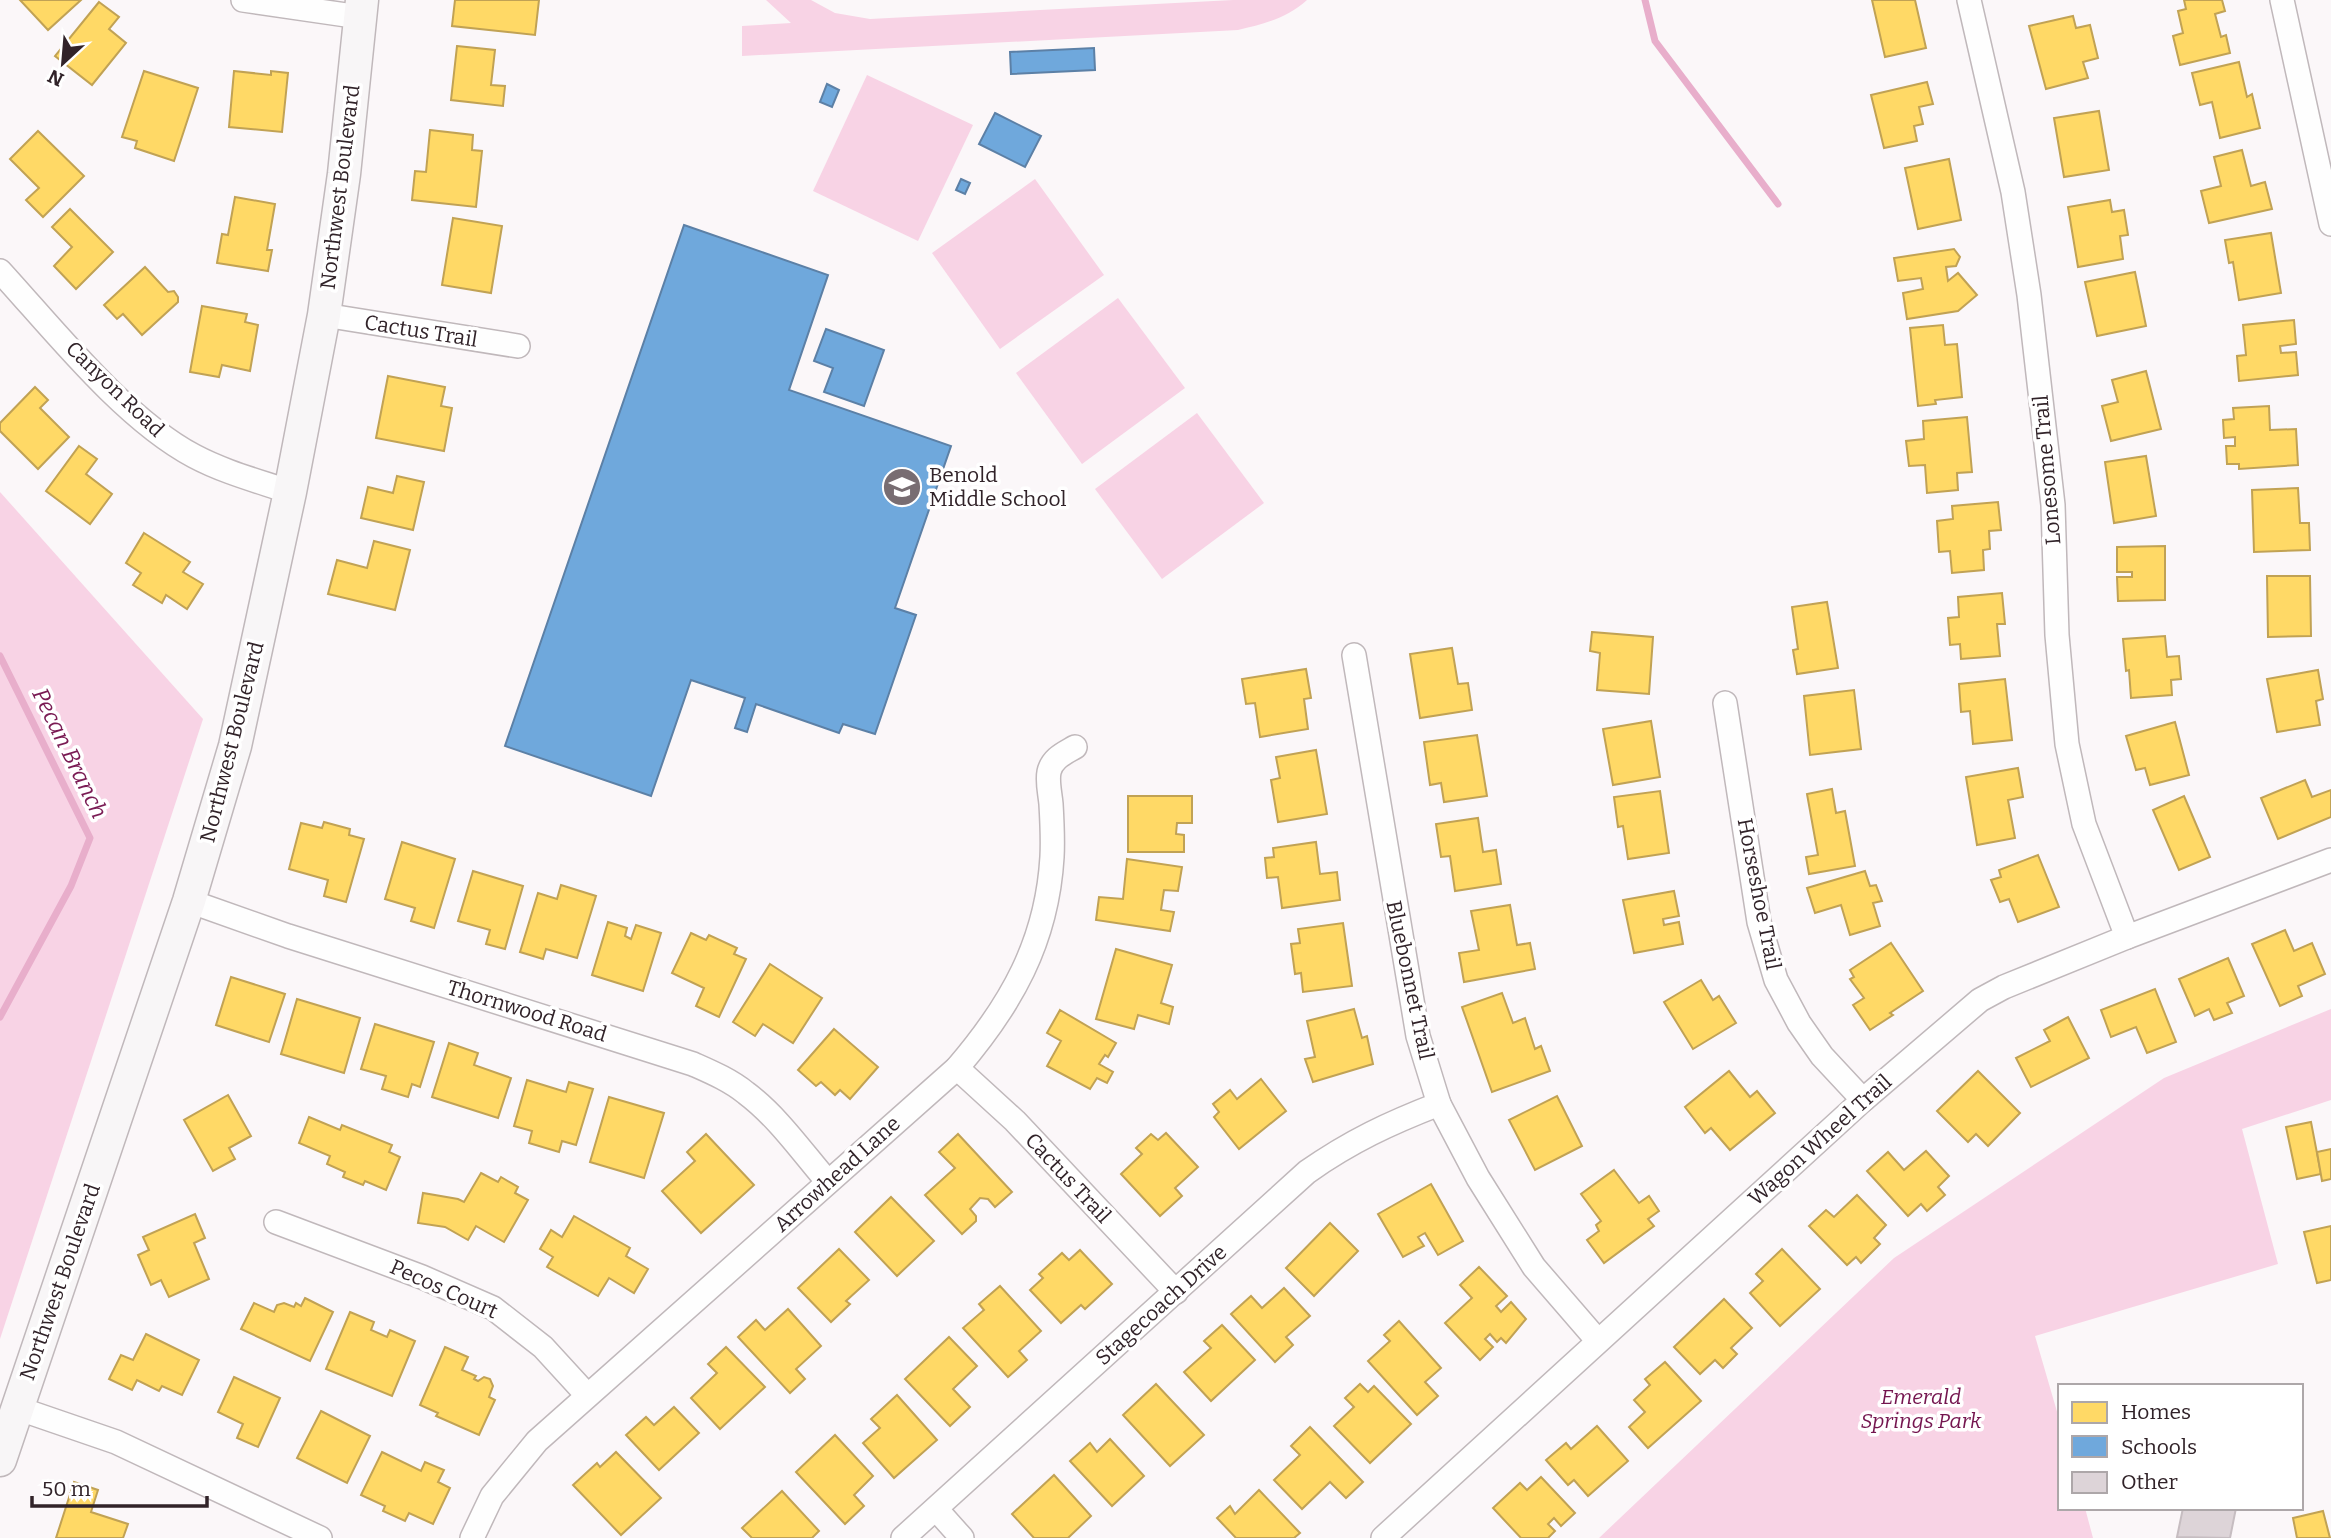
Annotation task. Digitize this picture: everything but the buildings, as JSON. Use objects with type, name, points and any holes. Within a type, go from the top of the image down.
[{"type":"street","points":[[243,0],[256,4],[361,9]]},
{"type":"street","name":"Lonesome Trail","points":[[1969,0],[2013,192],[2029,295],[2053,505],[2057,635],[2067,744],[2084,824],[2127,937]]},
{"type":"street","points":[[2282,0],[2331,224]]},
{"type":"street","name":"Northwest Boulevard","points":[[0,1460],[189,901],[236,746],[324,315],[344,174],[361,9]]},
{"type":"street","name":"Canyon Road","points":[[0,271],[100,380],[149,426],[195,457],[290,492]]},
{"type":"street","name":"Cactus Trail","points":[[324,315],[518,346]]},
{"type":"street","name":"Bluebonnet Trail","points":[[1354,655],[1418,1036],[1439,1104],[1478,1178],[1534,1267],[1598,1340]]},
{"type":"street","name":"Horseshoe Trail","points":[[1725,703],[1759,922],[1776,980],[1799,1023],[1822,1056],[1863,1100]]},
{"type":"street","name":"Arrowhead Lane","points":[[472,1538],[492,1496],[537,1441],[957,1068],[1009,1000],[1033,948],[1049,888],[1052,827],[1049,769],[1056,759],[1075,747]]},
{"type":"street","name":"Wagon Wheel Trail","points":[[1383,1538],[1863,1100],[1980,1000],[2127,937],[2331,860]]},
{"type":"street","name":"Thornwood Road","points":[[189,901],[288,936],[693,1063],[746,1092],[767,1111],[828,1182]]},
{"type":"street","name":"Cactus Trail","points":[[957,1068],[1015,1121],[1176,1292]]},
{"type":"street","name":"Stagecoach Drive","points":[[903,1538],[1307,1172],[1380,1127],[1439,1104]]},
{"type":"street","name":"Pecos Court","points":[[276,1222],[422,1277],[493,1308],[544,1347],[587,1395]]},
{"type":"street","points":[[18,1408],[116,1442],[320,1538]]},
{"type":"street","points":[[936,1509],[962,1538]]},
{"type":"green space","points":[[766,0],[811,0],[835,13],[870,19],[1233,0],[1307,0],[1283,16],[1238,30],[742,56],[742,26],[791,23]]},
{"type":"green space","points":[[867,75],[973,125],[918,241],[813,191]]},
{"type":"green space","points":[[1035,179],[1104,275],[1000,349],[932,253]]},
{"type":"green space","points":[[1118,298],[1185,388],[1082,464],[1016,373]]},
{"type":"green space","points":[[1197,413],[1264,503],[1162,579],[1095,489]]},
{"type":"green space","points":[[0,492],[203,719],[0,1339]]},
{"type":"green space","name":"Emerald Springs Park","points":[[2331,1009],[2331,1100],[2242,1129],[2278,1264],[2035,1336],[2058,1415],[2058,1510],[2086,1510],[2093,1538],[1599,1538],[1894,1258],[2164,1078]]},
{"type":"waterway","points":[[1645,0],[1655,41],[1778,204]]},
{"type":"waterway","name":"Pecan Branch","points":[[0,656],[90,838],[71,886],[0,1017]]},
{"type":"place","name":"Benold Middle School","points":[[902,487]]}]
